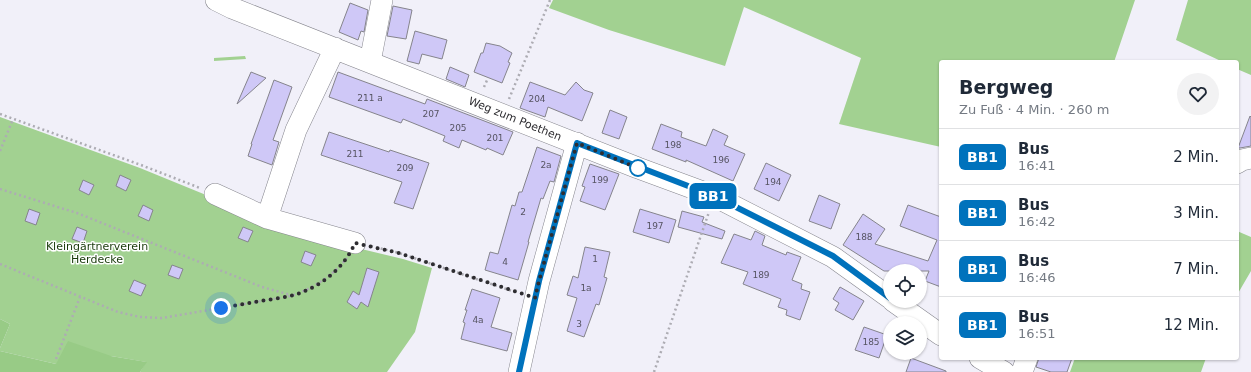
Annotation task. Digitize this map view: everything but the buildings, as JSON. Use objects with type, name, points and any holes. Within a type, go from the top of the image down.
[{"type":"street","name":"Weg zum Poethen","points":[[216,0],[232,8],[714,196],[833,256],[883,293]]},
{"type":"street","points":[[370,62],[382,0]]},
{"type":"street","points":[[267,218],[296,130],[335,48]]},
{"type":"street","points":[[519,372],[539,281],[577,143]]},
{"type":"street","points":[[1239,162],[1251,158]]},
{"type":"street","points":[[215,194],[267,218],[355,243]]},
{"type":"street","points":[[904,308],[939,334]]},
{"type":"street","points":[[983,360],[1004,372]]},
{"type":"street","points":[[1022,372],[1026,360]]},
{"type":"path","points":[[503,114],[550,0]]},
{"type":"path","points":[[484,87],[488,78]]},
{"type":"path","points":[[0,114],[141,165],[215,194]]},
{"type":"path","points":[[0,151],[12,119]]},
{"type":"path","points":[[0,189],[77,213],[262,287],[291,296]]},
{"type":"path","points":[[654,372],[714,196]]},
{"type":"path","points":[[0,264],[118,312],[140,317],[162,318],[291,296],[305,291],[330,275],[349,256],[355,243],[399,253],[535,298]]},
{"type":"path","points":[[56,359],[80,297]]},
{"type":"green space","points":[[553,0],[1135,0],[1115,60],[939,60],[939,147],[839,124],[861,58],[744,7],[725,66],[609,30],[549,8]]},
{"type":"green space","points":[[1188,0],[1251,0],[1251,75],[1239,70],[1239,60],[1219,60],[1176,40]]},
{"type":"green space","points":[[245,56],[246,59],[214,61],[214,58]]},
{"type":"green space","name":"Kleingärtnerverein Herdecke","points":[[0,117],[140,168],[233,206],[353,247],[403,259],[432,268],[415,332],[387,372],[140,372],[146,362],[111,356],[56,364],[0,351],[10,324],[0,319]]},
{"type":"green space","points":[[1239,232],[1251,237],[1251,271],[1239,292]]},
{"type":"green space","points":[[0,319],[10,324],[0,348]]},
{"type":"green space","points":[[68,341],[111,356],[147,362],[140,372],[0,372],[0,351],[56,364]]},
{"type":"green space","points":[[1074,360],[1205,360],[1201,372],[1070,372]]},
{"type":"bus line","name":"BB1","points":[[519,372],[539,281],[577,143],[638,168],[714,196],[833,256],[883,293]]},
{"type":"route","points":[[221,308],[291,296],[305,291],[330,275],[349,256],[355,243],[399,253],[535,298],[577,143],[638,168]]}]
